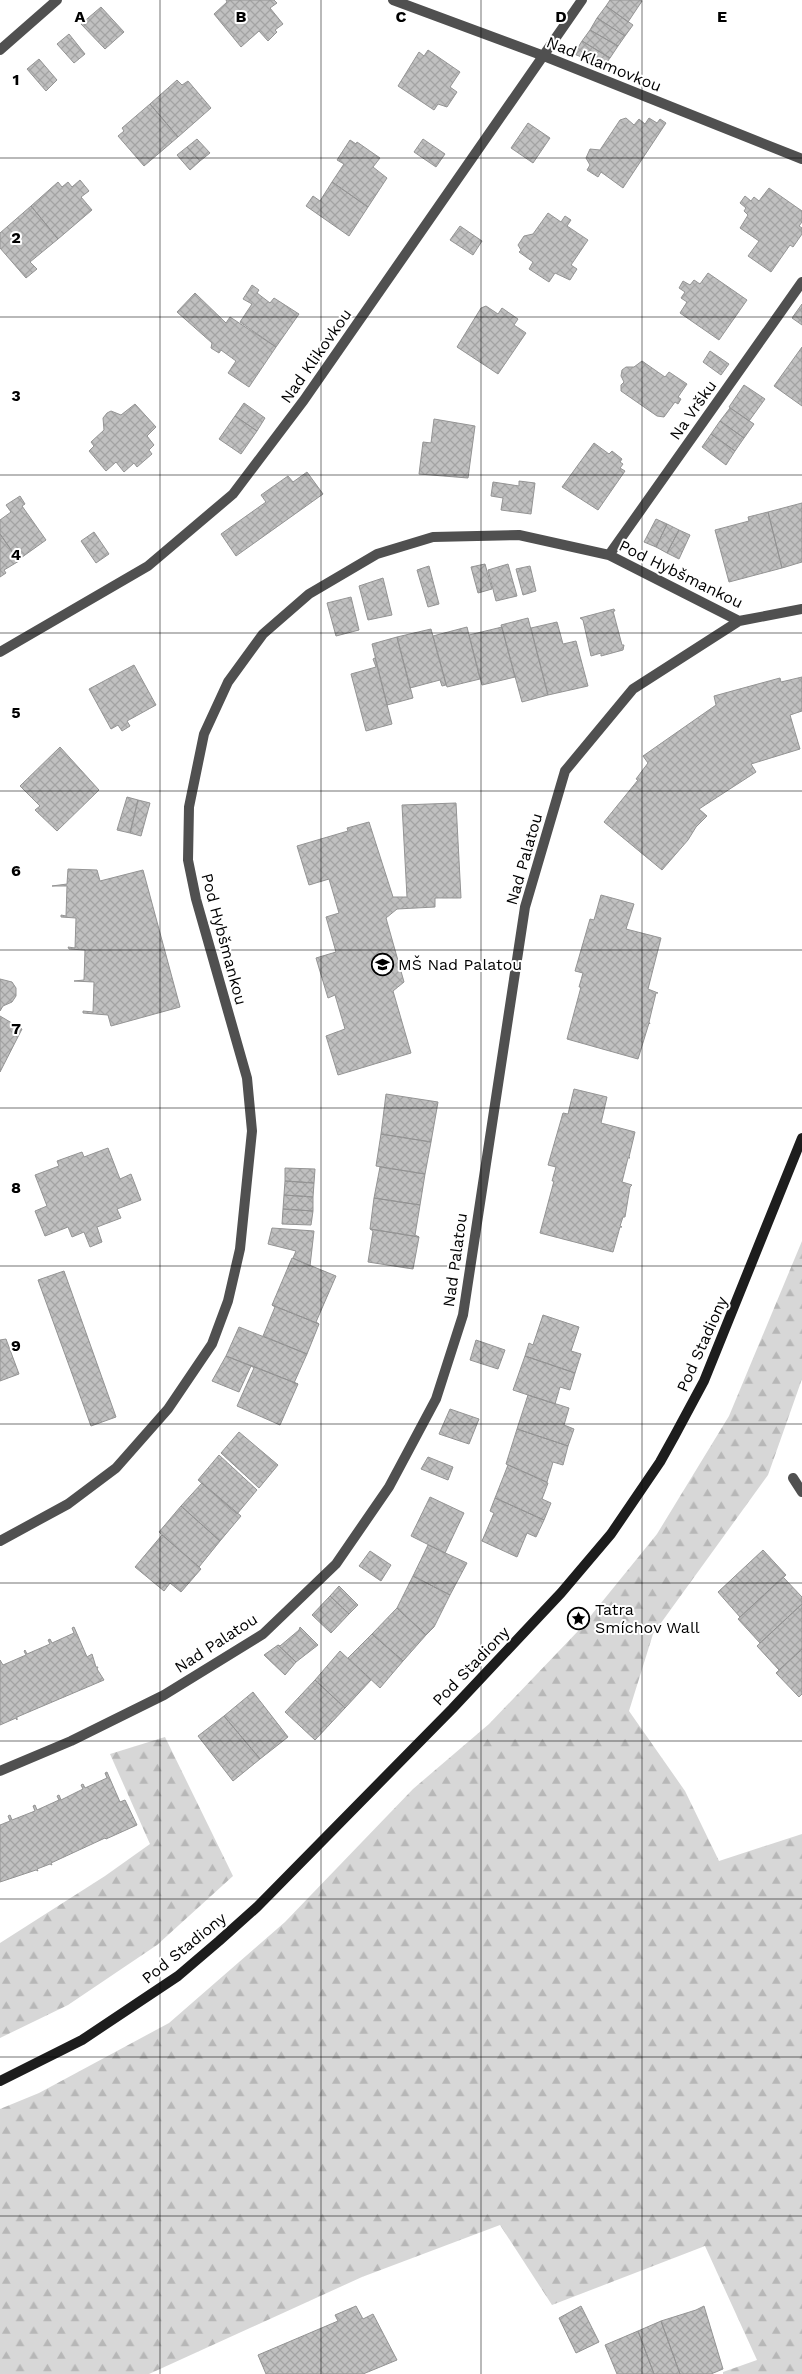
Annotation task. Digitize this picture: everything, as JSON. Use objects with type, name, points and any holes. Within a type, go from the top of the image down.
[{"type":"main road","name":"Pod Stadiony","points":[[0,2081],[82,2040],[178,1976],[219,1941],[264,1900],[452,1709],[561,1593],[611,1534],[643,1488],[660,1462],[696,1397],[757,1253],[802,1138]]},
{"type":"street","points":[[0,50],[57,0]]},
{"type":"street","name":"Nad Klamovkou","points":[[393,0],[544,56],[802,159]]},
{"type":"street","name":"Nad Klikovkou","points":[[0,652],[148,566],[232,494],[304,400],[582,0]]},
{"type":"street","name":"Na Vršku","points":[[608,555],[802,282]]},
{"type":"street","name":"Pod Hybšmankou","points":[[0,1541],[68,1504],[116,1468],[168,1410],[212,1344],[228,1301],[240,1249],[252,1131],[247,1078],[196,899],[188,860],[189,807],[204,734],[228,682],[263,634],[309,594],[377,554],[433,537],[518,535],[608,555],[739,621],[802,609]]},
{"type":"street","name":"Nad Palatou","points":[[0,1771],[71,1741],[164,1695],[263,1634],[336,1564],[389,1487],[436,1399],[463,1315],[525,907],[565,771],[633,689],[739,621]]},
{"type":"street","points":[[794,1478],[802,1492]]},
{"type":"green space","points":[[802,1241],[802,1379],[768,1475],[653,1634],[629,1711],[685,1791],[719,1861],[802,1834],[802,2374],[723,2374],[723,2372],[757,2360],[705,2246],[552,2305],[500,2225],[362,2277],[149,2374],[0,2374],[0,2109],[39,2093],[169,2023],[285,1922],[413,1789],[489,1724],[580,1629],[657,1534],[729,1416]]},
{"type":"green space","points":[[165,1737],[233,1876],[157,1945],[68,2005],[0,2038],[0,1943],[105,1876],[150,1844],[110,1754]]},
{"type":"building","points":[[226,0],[274,0],[277,3],[270,8],[283,24],[275,30],[277,32],[268,41],[259,31],[241,47],[214,14],[227,2]]},
{"type":"building","points":[[610,0],[642,1],[628,22],[606,6]]},
{"type":"building","points":[[606,6],[633,25],[625,36],[597,18]]},
{"type":"building","points":[[101,7],[124,32],[105,49],[81,24]]},
{"type":"building","points":[[597,18],[625,36],[618,46],[590,30]]},
{"type":"building","points":[[590,30],[618,46],[610,58],[582,41]]},
{"type":"building","points":[[69,34],[85,54],[74,63],[57,44]]},
{"type":"building","points":[[582,41],[610,58],[604,66],[574,54]]},
{"type":"building","points":[[428,50],[460,72],[450,87],[457,92],[447,107],[438,104],[434,110],[398,86],[419,52],[424,56]]},
{"type":"building","points":[[39,59],[57,80],[46,91],[27,69]]},
{"type":"building","points":[[177,80],[182,85],[188,81],[211,108],[178,137],[150,104]]},
{"type":"building","points":[[150,104],[178,137],[144,166],[118,136],[124,131],[122,128]]},
{"type":"building","points":[[626,118],[634,125],[639,119],[645,124],[649,118],[657,123],[660,119],[666,123],[623,188],[601,172],[598,177],[587,170],[590,165],[586,158],[590,149],[600,150],[620,120]]},
{"type":"building","points":[[528,123],[550,138],[533,163],[511,148]]},
{"type":"building","points":[[197,139],[210,153],[200,161],[187,147]]},
{"type":"building","points":[[423,139],[445,154],[436,167],[414,152]]},
{"type":"building","points":[[350,140],[356,144],[357,142],[380,158],[373,167],[387,178],[368,207],[332,182],[344,164],[337,160]]},
{"type":"building","points":[[187,147],[200,161],[190,170],[177,155]]},
{"type":"building","points":[[80,180],[89,191],[81,197],[92,210],[58,239],[31,206],[58,182],[62,187],[68,182],[72,187]]},
{"type":"building","points":[[332,182],[368,207],[349,236],[306,206],[313,196],[320,201]]},
{"type":"building","points":[[769,188],[802,211],[802,222],[799,226],[802,228],[802,234],[793,247],[790,245],[771,272],[748,256],[759,241],[740,228],[748,215],[744,211],[746,208],[740,203],[745,196],[751,201],[754,197],[759,201]]},
{"type":"building","points":[[31,206],[58,239],[30,262],[37,269],[26,278],[0,248],[0,233]]},
{"type":"building","points":[[548,213],[561,222],[565,216],[571,220],[567,226],[588,240],[571,265],[577,269],[570,280],[555,273],[549,282],[529,269],[533,262],[519,252],[521,250],[518,245],[524,236],[533,234]]},
{"type":"building","points":[[460,226],[482,241],[473,255],[450,240]]},
{"type":"building","points":[[708,273],[747,300],[719,340],[680,313],[687,302],[681,298],[685,292],[679,288],[683,281],[690,285],[694,280],[700,284]]},
{"type":"building","points":[[252,285],[259,290],[257,293],[270,303],[274,298],[299,314],[276,347],[240,322],[252,304],[243,299]]},
{"type":"building","points":[[195,293],[226,323],[230,317],[276,347],[249,387],[228,373],[236,361],[221,350],[219,353],[211,348],[212,343],[177,312]]},
{"type":"building","points":[[802,304],[802,325],[792,318]]},
{"type":"building","points":[[486,306],[498,314],[502,308],[518,319],[514,325],[526,333],[498,374],[457,347],[481,308]]},
{"type":"building","points":[[802,347],[802,406],[774,386]]},
{"type":"building","points":[[710,351],[729,364],[721,375],[703,362]]},
{"type":"building","points":[[642,361],[665,377],[669,372],[687,384],[678,397],[681,399],[678,404],[675,402],[664,417],[657,416],[621,391],[621,385],[624,382],[621,376],[622,370],[626,367],[634,367]]},
{"type":"building","points":[[744,385],[765,399],[749,421],[729,407]]},
{"type":"building","points":[[244,403],[265,418],[257,431],[235,416]]},
{"type":"building","points":[[135,404],[156,427],[147,436],[154,445],[149,450],[152,454],[137,467],[134,463],[124,472],[116,462],[106,471],[89,451],[94,446],[91,442],[104,430],[103,418],[107,413],[111,411],[121,415]]},
{"type":"building","points":[[730,408],[754,424],[744,438],[720,421]]},
{"type":"building","points":[[235,416],[257,431],[241,454],[219,439]]},
{"type":"building","points":[[434,419],[475,426],[468,478],[419,474],[423,442],[431,443]]},
{"type":"building","points":[[720,421],[744,438],[735,451],[711,434]]},
{"type":"building","points":[[711,434],[735,451],[726,465],[702,447]]},
{"type":"building","points":[[594,443],[609,454],[612,451],[622,459],[620,462],[623,464],[620,468],[625,471],[598,510],[562,487]]},
{"type":"building","points":[[307,472],[323,494],[236,556],[221,534],[266,502],[261,495],[288,476],[293,482]]},
{"type":"building","points":[[519,481],[535,483],[531,514],[501,510],[503,498],[491,496],[493,482],[519,486]]},
{"type":"building","points":[[20,496],[25,504],[22,506],[46,540],[18,560],[0,534],[0,520],[11,512],[6,505]]},
{"type":"building","points":[[802,503],[802,562],[782,568],[768,512]]},
{"type":"building","points":[[768,512],[782,568],[729,582],[715,530],[749,521],[748,517]]},
{"type":"building","points":[[656,519],[667,524],[656,547],[644,542]]},
{"type":"building","points":[[667,524],[679,530],[667,553],[656,547]]},
{"type":"building","points":[[679,530],[690,535],[679,559],[667,553]]},
{"type":"building","points":[[94,532],[109,554],[96,563],[81,541]]},
{"type":"building","points":[[0,534],[19,561],[4,570],[6,573],[0,577]]},
{"type":"building","points":[[485,564],[492,589],[478,593],[471,567]]},
{"type":"building","points":[[508,564],[517,596],[496,601],[488,570]]},
{"type":"building","points":[[429,566],[439,604],[428,607],[417,570]]},
{"type":"building","points":[[530,566],[536,591],[523,595],[516,569]]},
{"type":"building","points":[[383,578],[392,615],[368,620],[359,586]]},
{"type":"building","points":[[351,597],[359,630],[336,636],[327,603]]},
{"type":"building","points":[[614,609],[622,645],[624,645],[623,650],[601,656],[601,653],[591,656],[583,620],[580,618]]},
{"type":"building","points":[[528,618],[548,695],[522,702],[501,625]]},
{"type":"building","points":[[557,622],[563,644],[576,641],[588,686],[548,695],[531,628]]},
{"type":"building","points":[[467,627],[480,679],[447,687],[433,636]]},
{"type":"building","points":[[502,627],[515,677],[482,685],[469,635]]},
{"type":"building","points":[[431,629],[446,685],[442,686],[440,680],[410,688],[397,637]]},
{"type":"building","points":[[397,637],[413,698],[387,705],[372,644]]},
{"type":"building","points":[[375,658],[392,724],[366,731],[351,674],[376,667],[373,659]]},
{"type":"building","points":[[134,665],[156,705],[127,721],[130,726],[122,731],[118,725],[111,729],[89,689]]},
{"type":"building","points":[[802,677],[802,711],[790,715],[800,749],[751,764],[756,772],[699,809],[707,816],[662,870],[604,822],[638,780],[636,779],[648,763],[643,756],[716,705],[714,696],[780,678],[781,682]]},
{"type":"building","points":[[60,747],[99,790],[57,831],[35,810],[40,806],[20,786]]},
{"type":"building","points":[[127,797],[138,800],[130,833],[117,830]]},
{"type":"building","points":[[138,800],[150,803],[141,836],[130,833]]},
{"type":"building","points":[[456,803],[461,898],[435,898],[435,907],[397,909],[386,918],[404,982],[393,991],[411,1053],[338,1075],[326,1036],[345,1029],[335,995],[328,998],[316,958],[336,952],[326,917],[339,913],[329,879],[309,885],[297,846],[348,831],[347,828],[369,822],[393,897],[407,897],[402,805]]},
{"type":"building","points":[[68,869],[97,870],[100,881],[143,870],[180,1007],[111,1026],[108,1015],[83,1013],[83,1011],[93,1012],[94,982],[74,981],[84,980],[85,950],[69,949],[68,947],[75,948],[76,918],[61,917],[61,915],[66,916],[67,886],[52,886],[67,884]]},
{"type":"building","points":[[601,895],[634,904],[626,929],[661,938],[648,989],[658,993],[656,993],[650,1024],[638,1059],[567,1039],[583,973],[575,971],[590,919],[594,920]]},
{"type":"building","points":[[0,979],[12,982],[16,988],[16,996],[12,1002],[3,1006],[0,1011]]},
{"type":"building","points":[[0,1016],[22,1029],[0,1072]]},
{"type":"building","points":[[574,1089],[607,1097],[601,1123],[635,1132],[630,1158],[628,1158],[622,1182],[632,1185],[630,1187],[625,1217],[623,1217],[620,1226],[622,1227],[620,1227],[613,1252],[540,1233],[556,1167],[548,1165],[563,1113],[568,1114]]},
{"type":"building","points":[[386,1094],[438,1102],[431,1142],[381,1134]]},
{"type":"building","points":[[381,1134],[431,1142],[425,1174],[376,1166]]},
{"type":"building","points":[[108,1148],[120,1179],[131,1174],[141,1200],[117,1209],[121,1218],[97,1227],[102,1242],[90,1247],[84,1232],[72,1237],[68,1227],[45,1236],[35,1211],[47,1206],[35,1175],[59,1166],[57,1161],[82,1152],[84,1157]]},
{"type":"building","points":[[380,1167],[425,1174],[420,1205],[374,1198]]},
{"type":"building","points":[[285,1168],[315,1169],[314,1183],[285,1181]]},
{"type":"building","points":[[285,1181],[314,1183],[313,1197],[284,1195]]},
{"type":"building","points":[[284,1195],[313,1197],[313,1211],[283,1209]]},
{"type":"building","points":[[374,1198],[420,1205],[415,1235],[419,1237],[370,1229]]},
{"type":"building","points":[[283,1209],[313,1211],[311,1225],[282,1224]]},
{"type":"building","points":[[272,1228],[314,1231],[310,1266],[293,1258],[296,1251],[268,1244]]},
{"type":"building","points":[[370,1229],[419,1237],[413,1269],[368,1262],[373,1231]]},
{"type":"building","points":[[292,1258],[336,1276],[316,1322],[319,1324],[272,1305]]},
{"type":"building","points":[[64,1271],[116,1417],[91,1426],[38,1280]]},
{"type":"building","points":[[272,1305],[319,1324],[307,1354],[263,1336],[275,1307]]},
{"type":"building","points":[[543,1315],[579,1327],[571,1351],[581,1354],[575,1373],[525,1356],[529,1343],[533,1345]]},
{"type":"building","points":[[239,1327],[307,1354],[294,1383],[226,1356]]},
{"type":"building","points":[[6,1339],[19,1374],[0,1381],[0,1340]]},
{"type":"building","points":[[476,1340],[505,1350],[498,1369],[470,1360]]},
{"type":"building","points":[[226,1356],[251,1366],[239,1392],[212,1381]]},
{"type":"building","points":[[525,1356],[575,1373],[570,1390],[560,1387],[555,1404],[513,1390]]},
{"type":"building","points":[[250,1365],[298,1384],[280,1425],[237,1406],[254,1368]]},
{"type":"building","points":[[528,1395],[569,1408],[564,1425],[574,1429],[568,1446],[517,1429]]},
{"type":"building","points":[[450,1409],[479,1419],[469,1444],[439,1434]]},
{"type":"building","points":[[517,1429],[568,1446],[563,1465],[553,1462],[547,1482],[506,1464]]},
{"type":"building","points":[[239,1432],[278,1465],[259,1488],[221,1453]]},
{"type":"building","points":[[219,1455],[257,1490],[237,1514],[198,1480]]},
{"type":"building","points":[[428,1457],[453,1467],[448,1480],[421,1469]]},
{"type":"building","points":[[508,1465],[548,1483],[542,1499],[551,1503],[544,1520],[495,1498]]},
{"type":"building","points":[[202,1483],[241,1516],[220,1541],[181,1506]]},
{"type":"building","points":[[430,1497],[464,1513],[445,1553],[411,1536]]},
{"type":"building","points":[[495,1498],[544,1520],[536,1537],[527,1533],[517,1557],[482,1541],[494,1513],[490,1511]]},
{"type":"building","points":[[181,1506],[220,1541],[199,1567],[159,1532]]},
{"type":"building","points":[[162,1535],[201,1569],[181,1592],[170,1583],[164,1591],[135,1567]]},
{"type":"building","points":[[428,1545],[467,1563],[450,1595],[413,1576]]},
{"type":"building","points":[[763,1550],[786,1575],[740,1617],[718,1592]]},
{"type":"building","points":[[370,1551],[391,1565],[381,1581],[359,1566]]},
{"type":"building","points":[[413,1576],[450,1595],[434,1627],[426,1635],[397,1608]]},
{"type":"building","points":[[783,1577],[802,1597],[802,1604],[760,1643],[738,1619]]},
{"type":"building","points":[[339,1586],[358,1605],[349,1614],[330,1596]]},
{"type":"building","points":[[330,1596],[349,1614],[331,1633],[312,1615]]},
{"type":"building","points":[[802,1604],[802,1649],[779,1670],[757,1646]]},
{"type":"building","points":[[397,1608],[426,1635],[403,1661],[372,1634]]},
{"type":"building","points":[[74,1627],[87,1657],[92,1654],[96,1667],[98,1667],[97,1669],[104,1680],[17,1717],[17,1720],[16,1718],[0,1725],[0,1660],[3,1665],[26,1655],[25,1650],[27,1654],[50,1644],[48,1640],[50,1639],[52,1643],[74,1633],[72,1628]]},
{"type":"building","points":[[300,1627],[318,1645],[296,1662],[278,1645],[280,1646]]},
{"type":"building","points":[[372,1634],[403,1661],[380,1688],[348,1658]]},
{"type":"building","points":[[278,1645],[296,1662],[285,1675],[264,1655]]},
{"type":"building","points":[[802,1649],[802,1694],[799,1697],[776,1673]]},
{"type":"building","points":[[340,1651],[371,1680],[345,1708],[315,1680]]},
{"type":"building","points":[[315,1680],[345,1708],[315,1740],[285,1712]]},
{"type":"building","points":[[253,1692],[288,1737],[260,1759],[224,1716]]},
{"type":"building","points":[[224,1716],[260,1759],[233,1781],[198,1736]]},
{"type":"building","points":[[107,1772],[120,1802],[125,1800],[137,1825],[51,1863],[52,1865],[37,1869],[38,1871],[36,1870],[0,1882],[0,1825],[10,1821],[8,1816],[10,1815],[12,1820],[35,1811],[33,1806],[35,1805],[37,1810],[59,1800],[57,1796],[59,1795],[61,1800],[83,1789],[81,1785],[83,1784],[85,1788],[107,1778],[105,1773]]},
{"type":"building","points":[[356,2306],[363,2319],[373,2314],[397,2360],[363,2374],[266,2374],[258,2355],[338,2321],[335,2315]]},
{"type":"building","points":[[581,2306],[599,2342],[576,2353],[559,2318]]},
{"type":"building","points":[[704,2306],[723,2369],[711,2374],[680,2374],[661,2321]]},
{"type":"building","points":[[661,2321],[680,2374],[654,2374],[638,2331]]},
{"type":"building","points":[[638,2331],[654,2374],[617,2374],[605,2345]]},
{"type":"place","name":"MŠ Nad Palatou","points":[[382,964]]},
{"type":"place","name":"Tatra Smíchov Wall","points":[[579,1618]]}]
